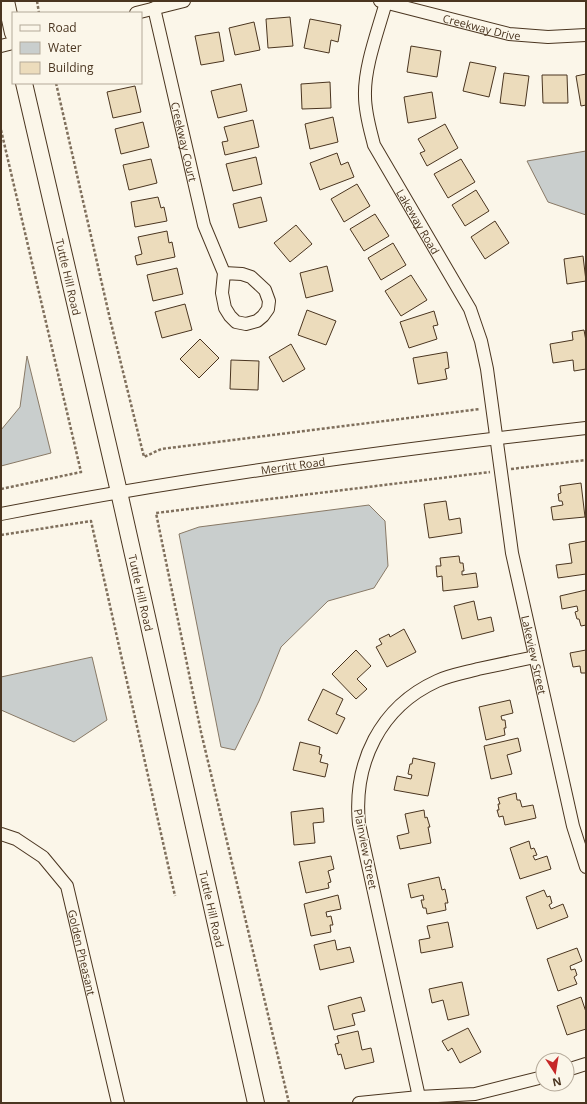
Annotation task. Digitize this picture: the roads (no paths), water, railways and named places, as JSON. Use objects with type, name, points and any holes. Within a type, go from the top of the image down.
[{"type":"main road","points":[[6,1],[12,28]]},
{"type":"main road","name":"Tuttle Hill Road","points":[[24,84],[119,492],[256,1103]]},
{"type":"street","points":[[140,12],[184,1]]},
{"type":"street","name":"Creekway Drive","points":[[383,2],[509,34],[548,37],[586,35]]},
{"type":"street","name":"Lakeway Road","points":[[383,2],[364,96],[367,118],[374,145],[470,309],[482,341],[496,439]]},
{"type":"street","name":"Creekway Court","points":[[154,8],[204,225],[224,273],[222,293],[226,308],[230,316],[236,322],[246,324],[257,321],[268,309],[269,301],[265,290],[251,277],[242,274],[224,273]]},
{"type":"street","points":[[1,46],[12,43]]},
{"type":"street","name":"Merritt Road","points":[[1,514],[119,492],[233,474],[586,428]]},
{"type":"street","name":"Lakeview Street","points":[[496,439],[512,553],[573,826],[585,863]]},
{"type":"street","name":"Plainview Street","points":[[419,1097],[359,824],[357,806],[358,788],[362,771],[368,753],[378,732],[396,709],[416,693],[447,677],[535,657]]},
{"type":"street","name":"Golden Pheasant","points":[[1,834],[16,839],[43,857],[67,886],[118,1103]]},
{"type":"street","points":[[575,1067],[586,1064]]},
{"type":"street","points":[[359,1103],[419,1097],[475,1094],[535,1079]]},
{"type":"water","points":[[586,151],[586,215],[548,202],[527,161]]},
{"type":"water","points":[[27,356],[51,453],[1,466],[1,430],[20,407]]},
{"type":"water","points":[[369,505],[385,521],[388,566],[374,588],[328,601],[281,647],[259,701],[235,750],[221,747],[179,534],[199,527]]},
{"type":"water","points":[[92,657],[107,720],[74,742],[1,710],[1,677]]}]
